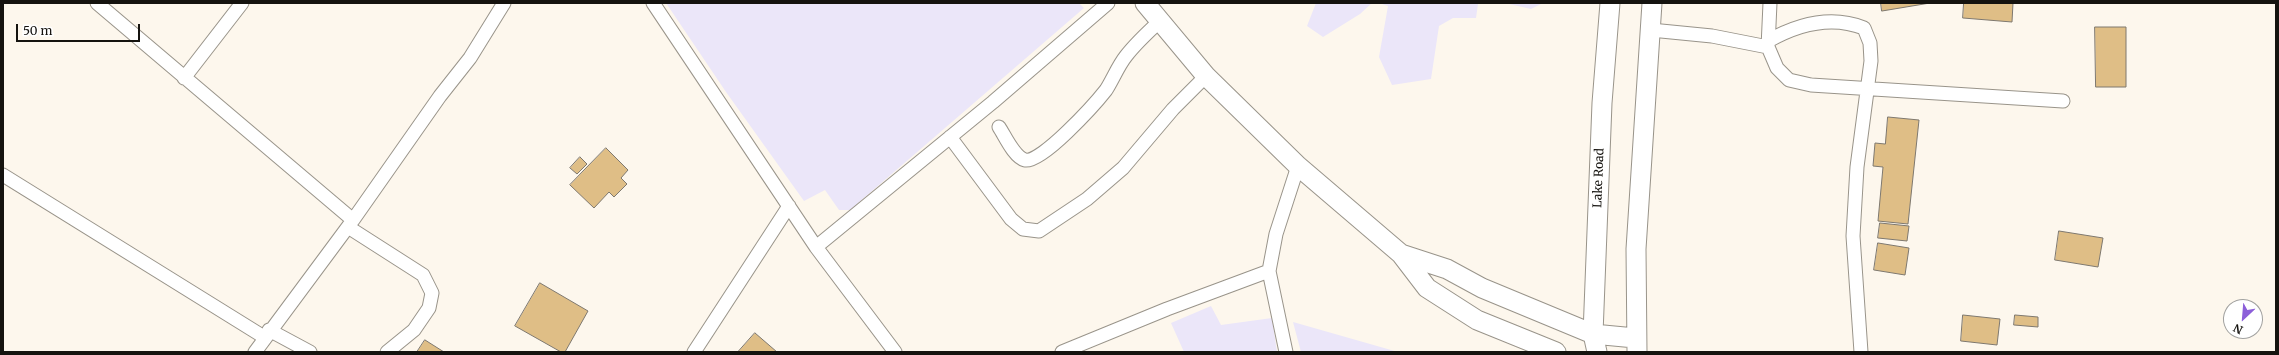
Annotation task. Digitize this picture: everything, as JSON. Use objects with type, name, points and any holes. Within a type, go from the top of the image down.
[{"type":"street","points":[[97,3],[350,224],[424,275],[432,293],[429,308],[414,330],[387,352]]},
{"type":"street","points":[[184,78],[242,3]]},
{"type":"street","points":[[255,352],[350,224],[440,96],[470,58],[504,3]]},
{"type":"street","points":[[653,3],[816,246],[895,352]]},
{"type":"street","points":[[816,246],[950,137],[1108,3]]},
{"type":"street","points":[[1145,3],[1206,76],[1298,166],[1401,254],[1427,288],[1471,316],[1556,352]]},
{"type":"street","name":"Lake Road","points":[[1597,352],[1593,334],[1602,103],[1610,3]]},
{"type":"street","points":[[1401,254],[1448,269],[1482,288],[1593,334],[1636,345],[1636,249],[1652,3]]},
{"type":"street","points":[[1770,3],[1768,44],[1777,68],[1789,80],[1811,85],[1868,87],[2063,101]]},
{"type":"street","points":[[999,127],[1018,155],[1024,160],[1033,160],[1056,143],[1089,110],[1106,89],[1126,57],[1160,21]]},
{"type":"street","points":[[1651,30],[1712,36],[1768,44],[1786,31],[1815,23],[1835,21],[1850,23],[1864,28],[1870,43],[1872,61],[1857,167],[1853,236],[1861,352]]},
{"type":"street","points":[[950,137],[1011,219],[1023,229],[1038,231],[1087,199],[1123,168],[1173,109],[1206,76]]},
{"type":"street","points":[[1286,352],[1269,271],[1276,234],[1298,166]]},
{"type":"street","points":[[3,175],[267,334],[310,352]]},
{"type":"street","points":[[694,352],[790,206]]},
{"type":"street","points":[[1062,352],[1167,309],[1269,271]]},
{"type":"shaded area","points":[[666,3],[1079,3],[1084,8],[850,210],[839,210],[825,190],[804,201],[726,92]]},
{"type":"shaded area","points":[[1316,3],[1372,3],[1360,14],[1323,37],[1307,26]]},
{"type":"shaded area","points":[[1379,3],[1494,3],[1478,4],[1476,18],[1453,18],[1439,26],[1431,79],[1392,85],[1379,57],[1388,6]]},
{"type":"shaded area","points":[[1505,3],[1543,3],[1531,9]]},
{"type":"shaded area","points":[[1211,306],[1221,325],[1272,318],[1277,352],[1184,352],[1171,323]]},
{"type":"shaded area","points":[[1293,322],[1398,352],[1301,352]]},
{"type":"building","points":[[1881,3],[1930,3],[1882,11]]},
{"type":"building","points":[[1964,3],[2013,3],[2012,22],[1963,18]]},
{"type":"building","points":[[2095,27],[2126,27],[2126,87],[2096,87]]},
{"type":"building","points":[[1888,117],[1919,120],[1908,224],[1878,221],[1883,167],[1873,166],[1875,143],[1885,144]]},
{"type":"building","points":[[606,148],[628,170],[621,178],[627,184],[614,197],[609,192],[594,208],[570,185]]},
{"type":"building","points":[[580,157],[587,164],[577,174],[570,168]]},
{"type":"building","points":[[1880,223],[1909,226],[1907,241],[1878,238]]},
{"type":"building","points":[[2059,231],[2103,238],[2098,267],[2055,260]]},
{"type":"building","points":[[1878,243],[1909,248],[1905,275],[1874,270]]},
{"type":"building","points":[[540,283],[588,311],[565,352],[561,352],[515,326]]},
{"type":"building","points":[[1963,315],[2000,319],[1997,345],[1961,341]]},
{"type":"building","points":[[2015,315],[2038,317],[2038,327],[2014,325]]},
{"type":"building","points":[[755,333],[777,352],[738,352]]},
{"type":"building","points":[[425,340],[444,352],[417,352]]}]
